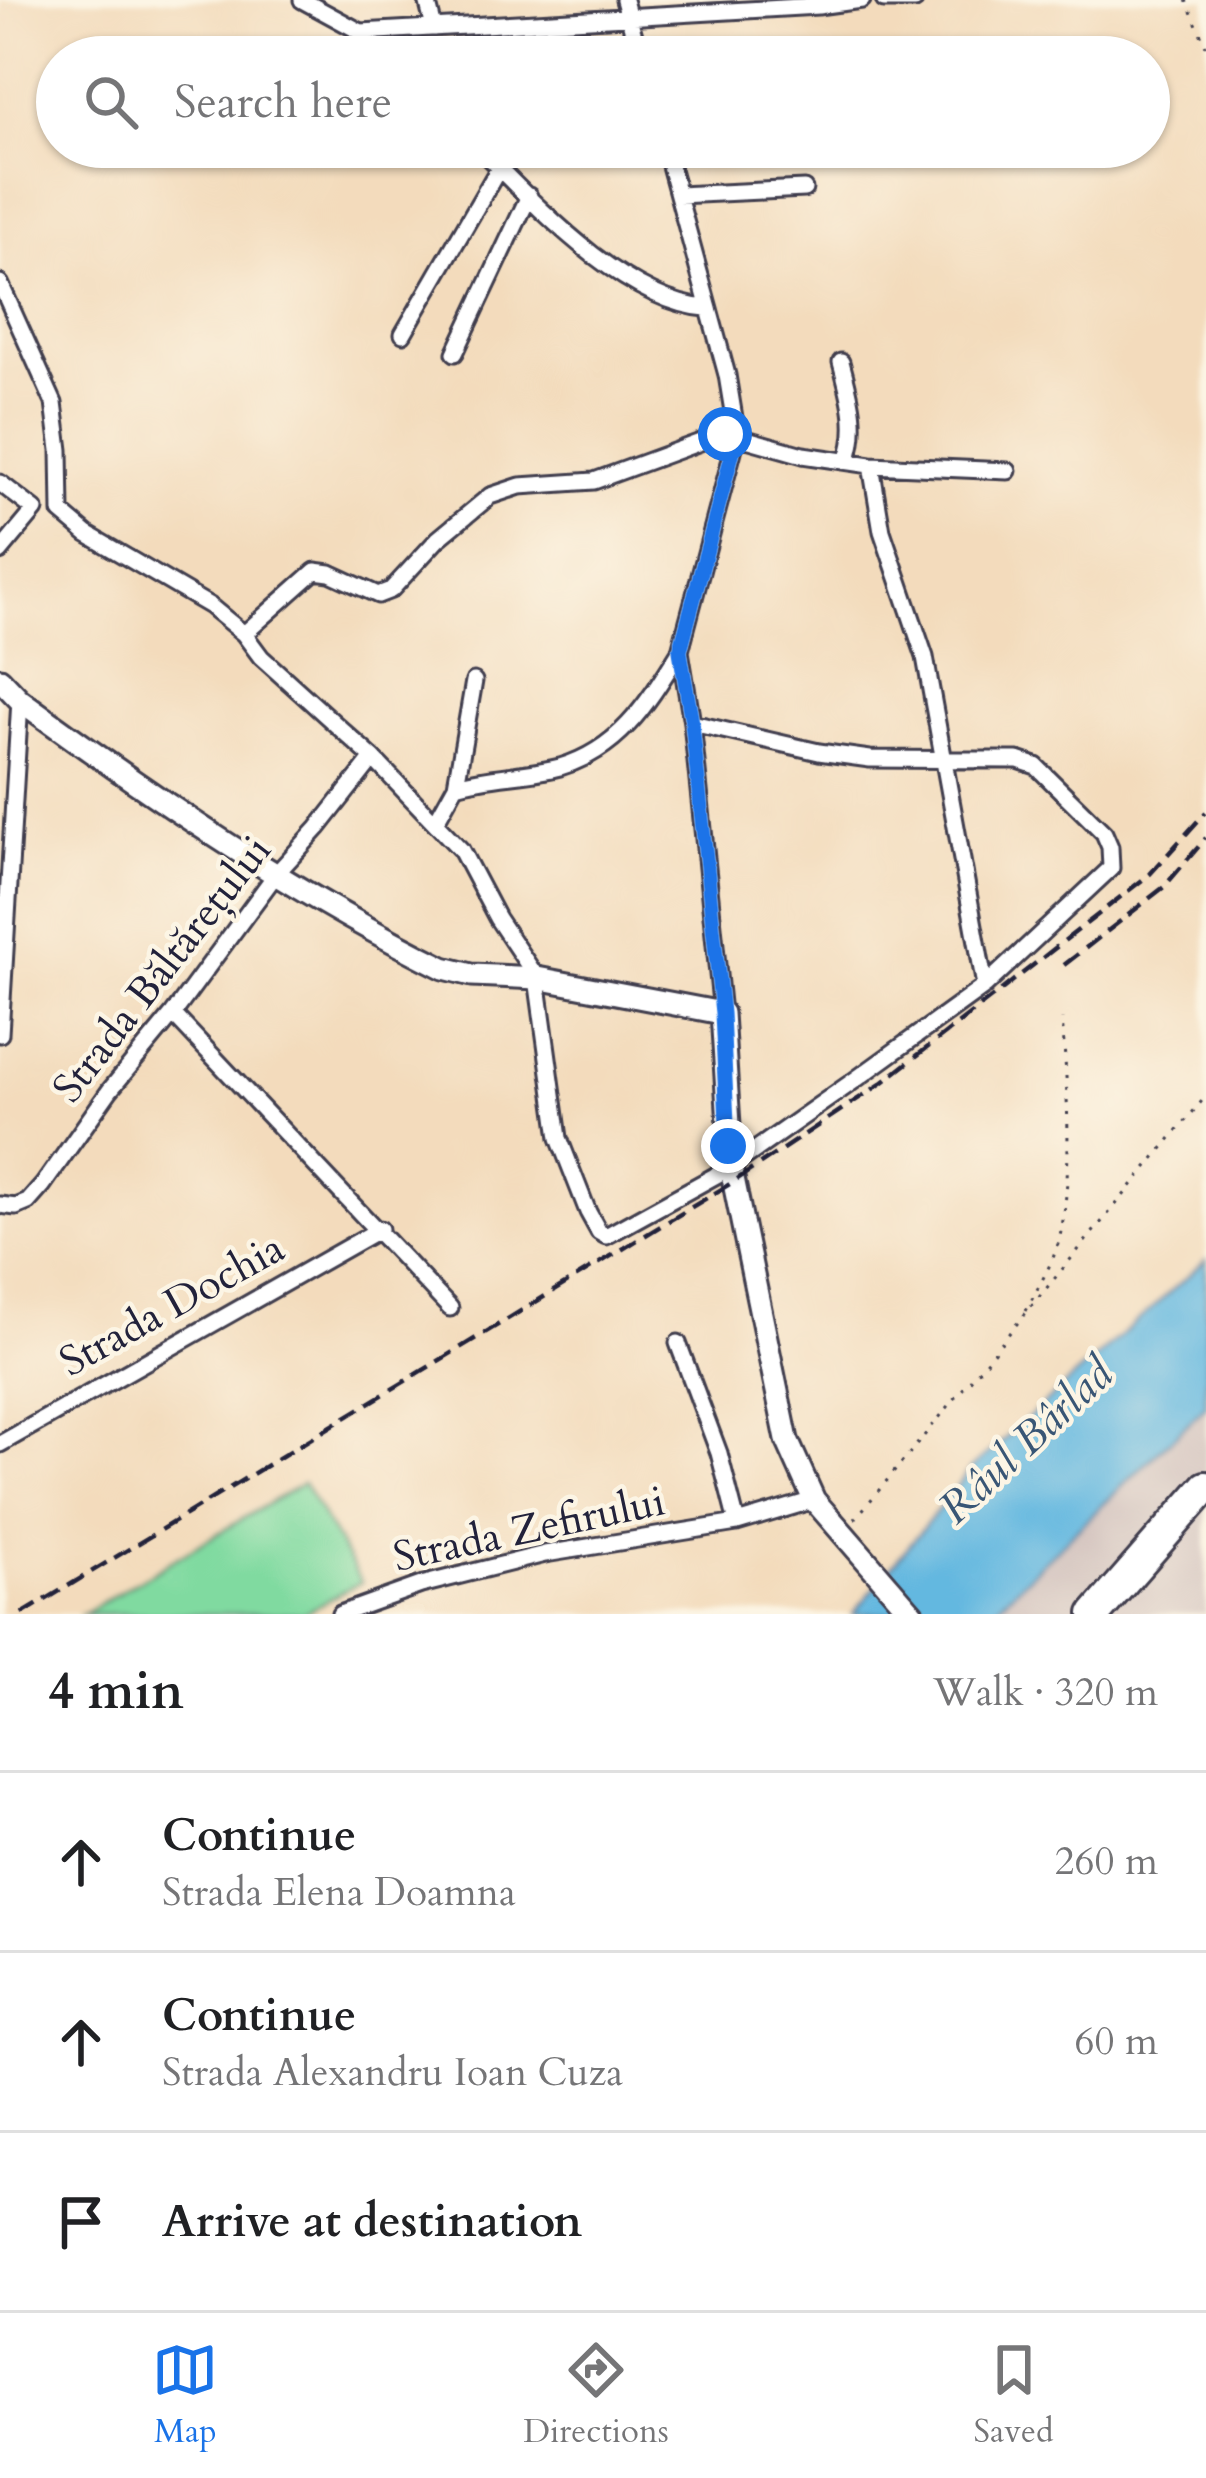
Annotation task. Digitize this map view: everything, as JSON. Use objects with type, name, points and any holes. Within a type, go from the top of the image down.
[{"type":"highway","points":[[1095,1614],[1206,1487]]},
{"type":"street","points":[[427,0],[434,28]]},
{"type":"street","points":[[624,0],[634,36]]},
{"type":"street","points":[[362,32],[862,0]]},
{"type":"street","points":[[884,0],[915,0]]},
{"type":"street","points":[[307,1],[366,36]]},
{"type":"street","points":[[403,334],[499,168],[615,271],[685,307],[706,308]]},
{"type":"street","points":[[456,785],[557,767],[612,743],[639,716],[680,651],[737,436],[727,375],[671,168]]},
{"type":"street","points":[[678,195],[803,189]]},
{"type":"street","points":[[455,352],[529,196]]},
{"type":"street","points":[[0,283],[54,403],[61,512]]},
{"type":"street","points":[[841,362],[853,405],[854,443],[847,461]]},
{"type":"street","points":[[244,634],[315,571],[378,595],[391,590],[438,539],[490,496],[520,486],[594,481],[716,436],[737,436],[803,455],[871,465],[1008,471]]},
{"type":"street","points":[[871,465],[883,531],[919,629],[985,986]]},
{"type":"street","points":[[0,483],[34,510],[61,512],[87,534],[210,605],[244,634],[284,680],[374,758],[461,850],[496,918],[537,978],[559,1138],[598,1232],[614,1234],[731,1167],[985,986],[1111,868],[1104,833],[1036,766],[1018,760],[843,755],[692,723]]},
{"type":"street","points":[[0,552],[34,510]]},
{"type":"street","points":[[680,651],[692,723],[722,1013],[731,1167],[781,1415],[794,1460],[814,1500],[914,1614]]},
{"type":"street","points":[[0,679],[20,700],[185,818],[444,968],[472,975],[537,978],[722,1013]]},
{"type":"street","points":[[436,821],[456,785],[474,681]]},
{"type":"street","points":[[0,1034],[8,805],[20,700]]},
{"type":"street","name":"Strada Băltărețului","points":[[0,1205],[16,1207],[28,1202],[43,1185],[276,874],[374,758]]},
{"type":"street","points":[[173,1014],[380,1229],[450,1309]]},
{"type":"street","name":"Strada Dochia","points":[[0,1444],[380,1229]]},
{"type":"street","points":[[678,1343],[719,1453],[736,1523]]},
{"type":"street","name":"Strada Zefirului","points":[[340,1614],[421,1585],[545,1554],[736,1523],[814,1500]]},
{"type":"street","points":[[1114,1614],[1206,1508]]},
{"type":"path","points":[[1186,0],[1206,46]]},
{"type":"path","points":[[1022,1318],[1057,1248],[1064,1217],[1067,1083],[1062,1019]]},
{"type":"path","points":[[842,1533],[1206,1096]]},
{"type":"shaded area","points":[[1206,1406],[1206,1614],[989,1614]]},
{"type":"green space","points":[[303,1483],[361,1582],[302,1614],[82,1614]]},
{"type":"water","name":"Râul Bârlad","points":[[1206,1260],[1206,1406],[989,1614],[853,1614],[972,1468]]},
{"type":"railway","points":[[22,1614],[733,1182],[882,1083],[1150,874],[1206,812]]},
{"type":"railway","points":[[1064,965],[1164,887],[1206,838]]},
{"type":"route","points":[[725,434],[737,436],[680,651],[692,723],[722,1013],[728,1146]]}]
